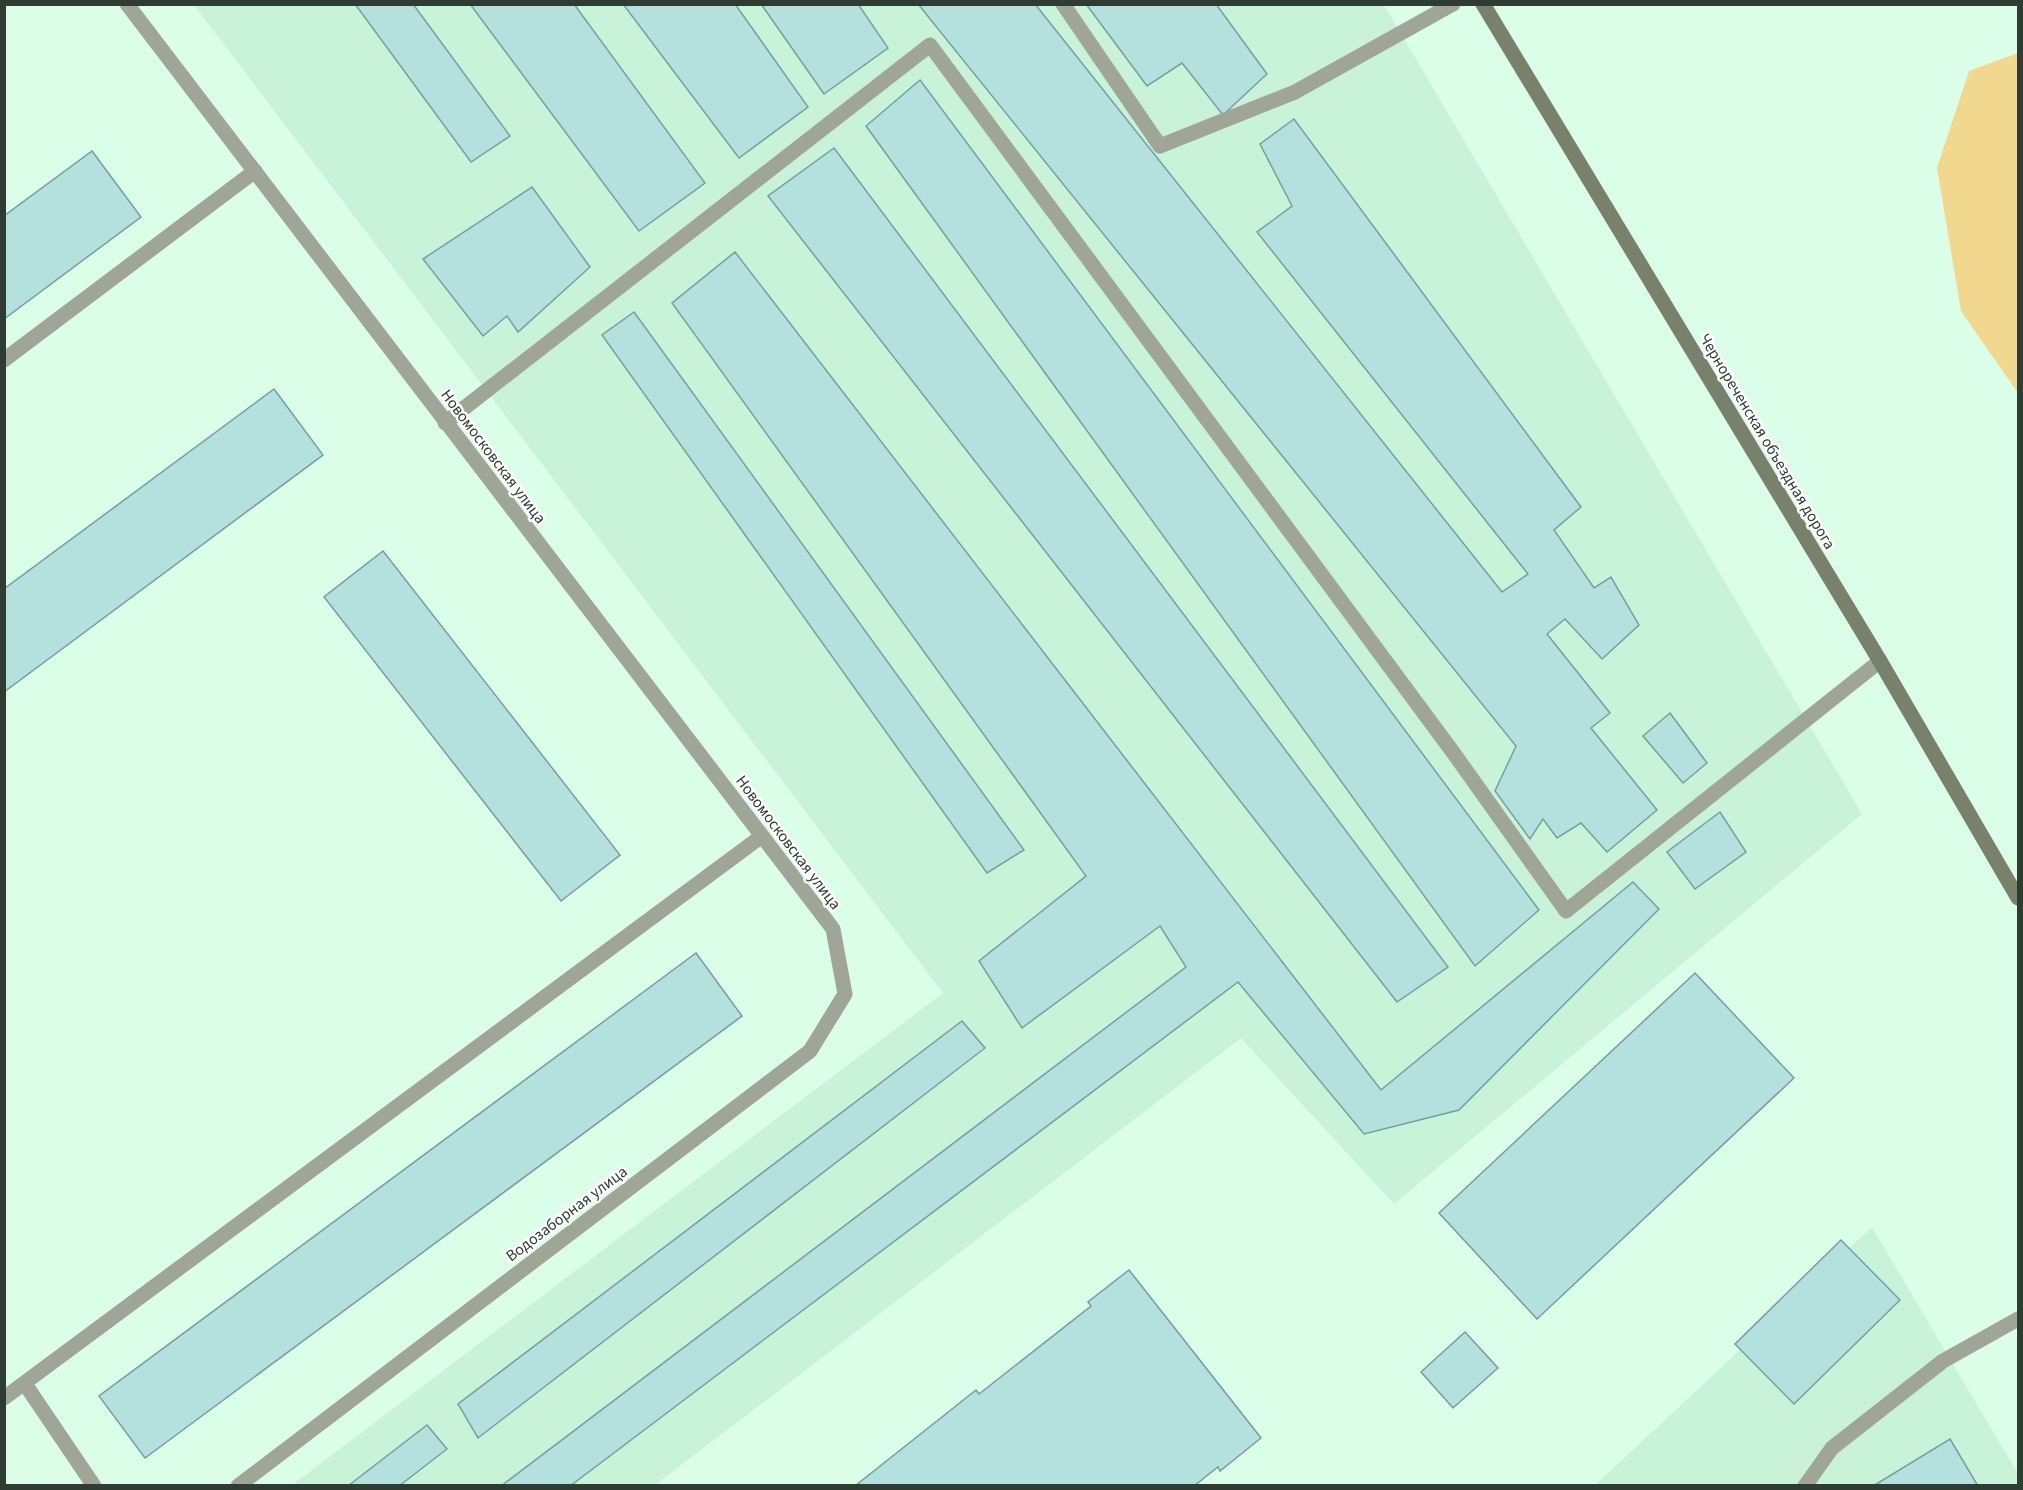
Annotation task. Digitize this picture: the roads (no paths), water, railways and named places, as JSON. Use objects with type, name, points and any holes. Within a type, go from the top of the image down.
[{"type":"main road","name":"Чернореченская объездная дорога","points":[[1483,4],[1880,661],[2019,898]]},
{"type":"street","name":"Новомосковская улица","points":[[128,4],[445,423],[833,929]]},
{"type":"street","points":[[1063,4],[1160,146],[1295,92],[1453,4]]},
{"type":"street","points":[[445,423],[930,45],[1455,755],[1566,911],[1880,661]]},
{"type":"street","points":[[4,360],[255,171]]},
{"type":"street","points":[[4,1398],[762,836]]},
{"type":"street","name":"Водозаборная улица","points":[[238,1485],[810,1051],[845,994],[833,929]]},
{"type":"street","points":[[1805,1485],[1832,1448],[1943,1361],[2019,1319]]},
{"type":"street","points":[[25,1384],[94,1485]]}]
